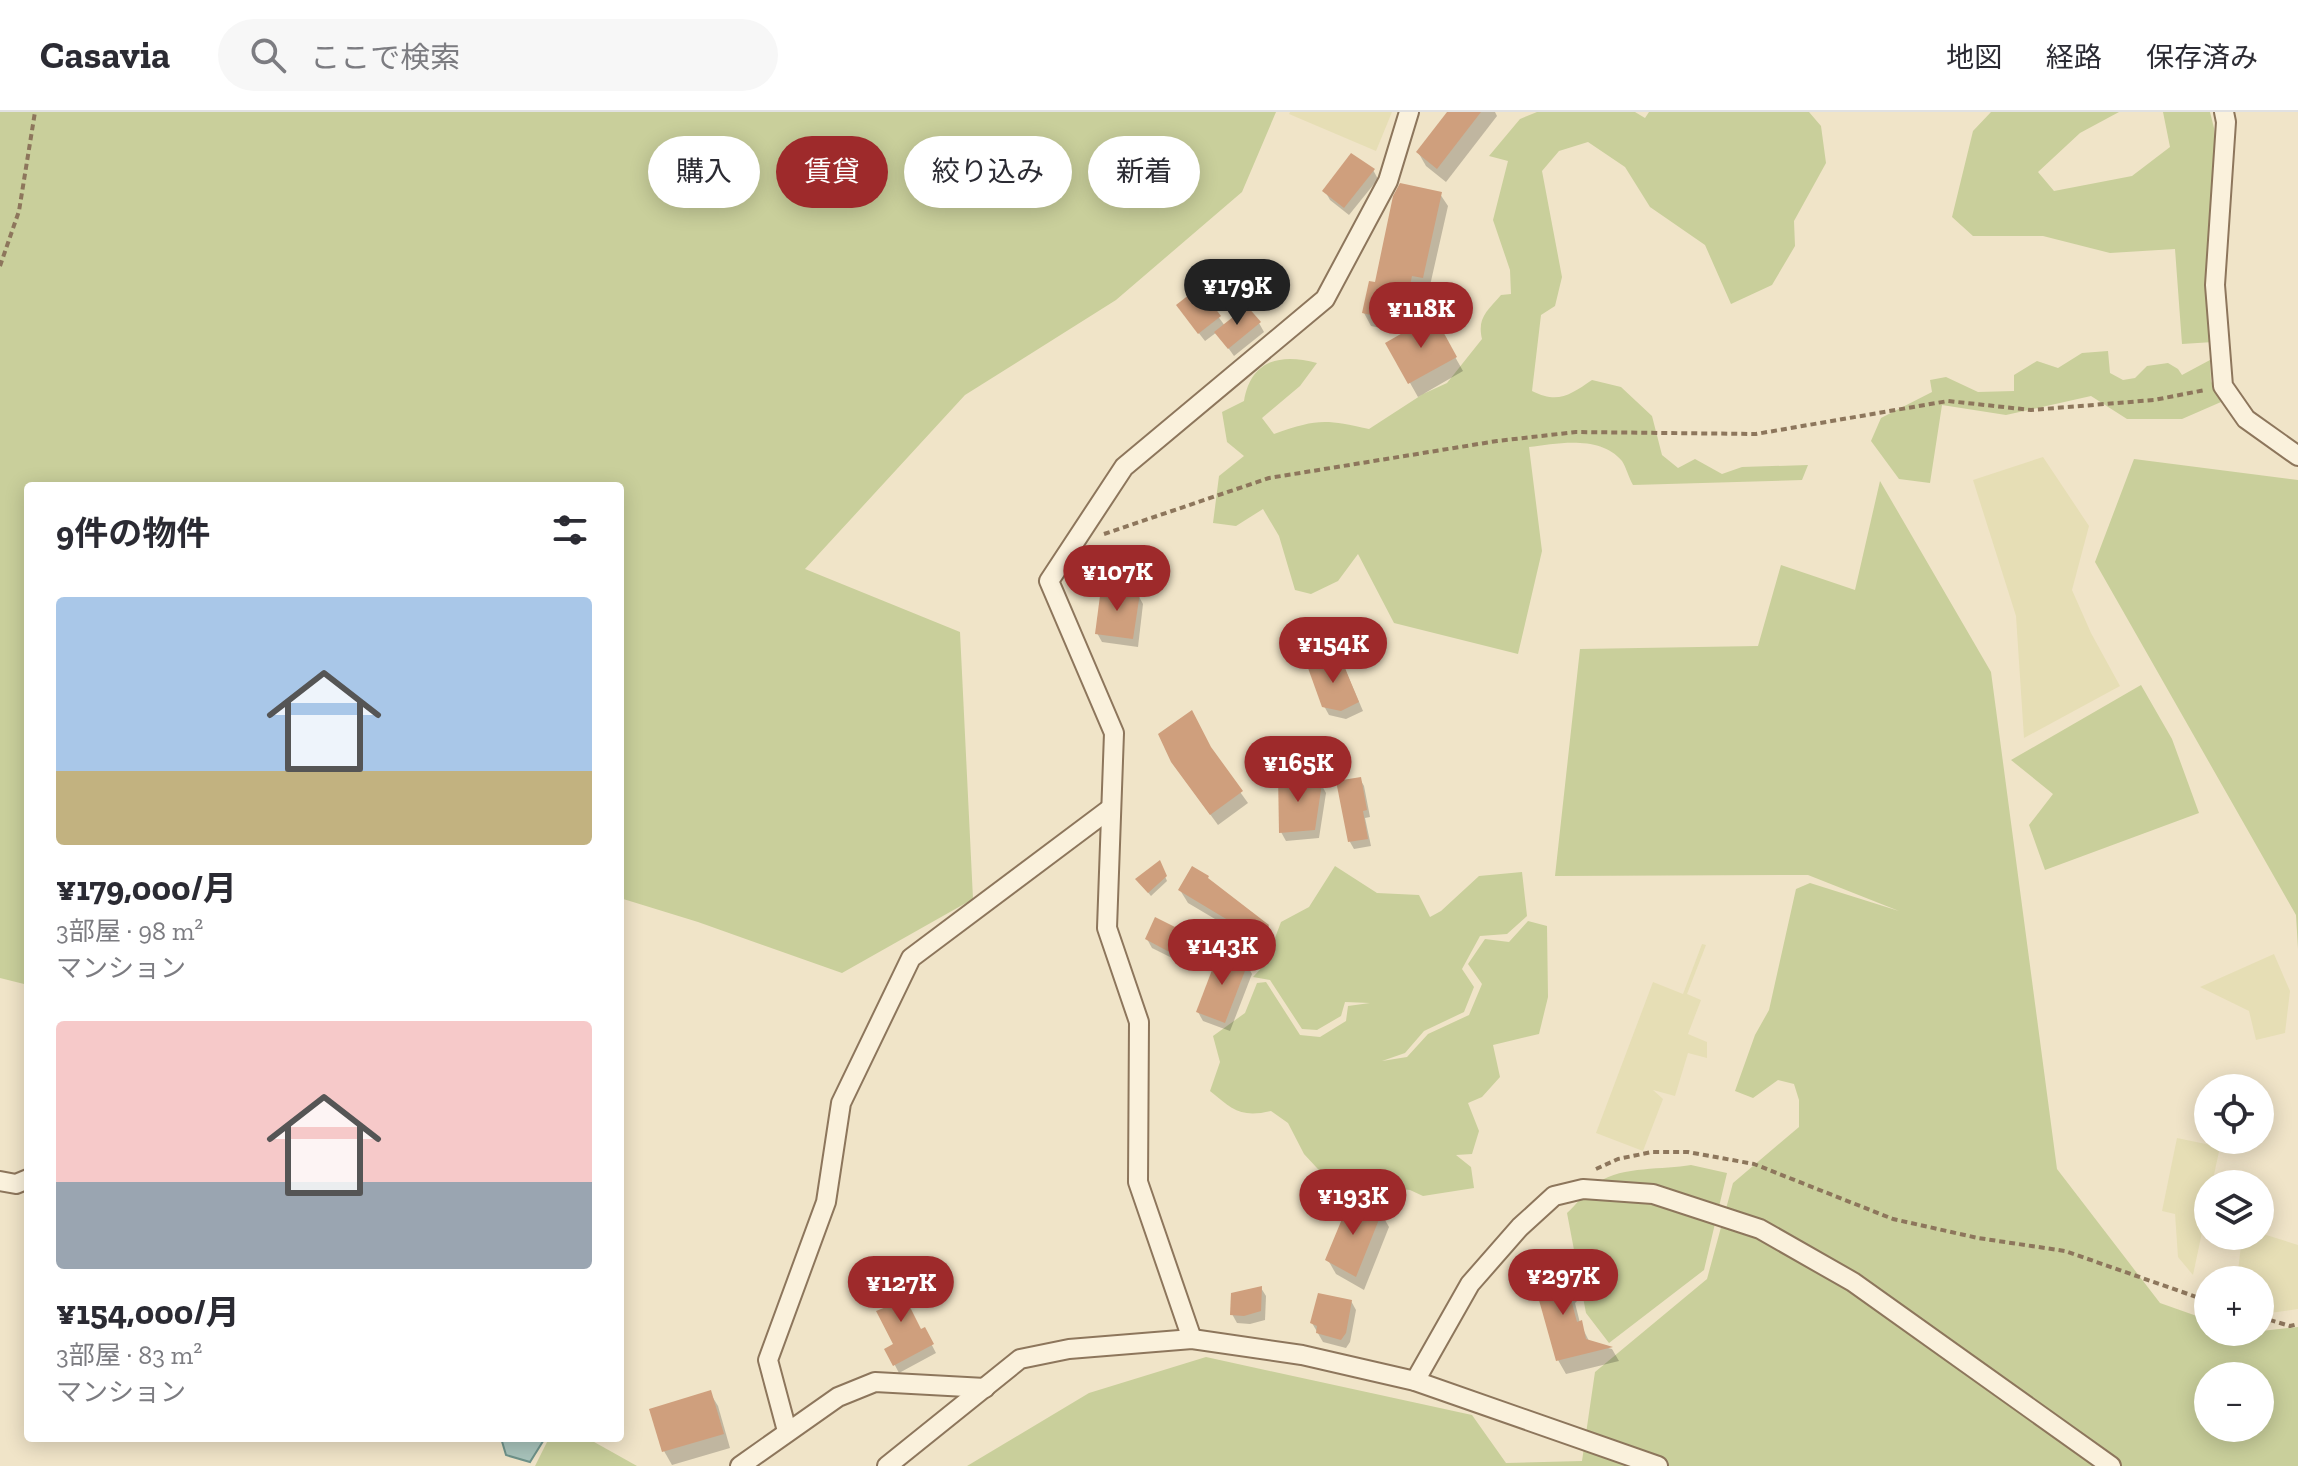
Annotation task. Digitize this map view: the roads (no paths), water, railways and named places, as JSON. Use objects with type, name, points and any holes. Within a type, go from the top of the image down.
[{"type":"street","points":[[1192,1339],[1138,1182],[1139,1022],[1107,928],[1114,733],[1049,581],[1124,467],[1325,299],[1388,181],[1409,112]]},
{"type":"street","points":[[2224,112],[2226,122],[2215,285],[2223,386],[2246,419],[2298,456]]},
{"type":"street","points":[[787,1431],[768,1360],[826,1202],[841,1103],[911,958],[1111,808]]},
{"type":"street","points":[[0,1181],[16,1184],[24,1181]]},
{"type":"street","points":[[1415,1381],[1470,1284],[1520,1227],[1554,1196],[1583,1189],[1653,1194],[1760,1229],[1853,1282],[2111,1466]]},
{"type":"street","points":[[887,1466],[1020,1359],[1069,1349],[1192,1339],[1302,1355],[1415,1381],[1658,1466]]},
{"type":"street","points":[[740,1466],[838,1397],[875,1382],[985,1388]]},
{"type":"water","points":[[502,1442],[542,1442],[530,1462],[506,1455]]}]
